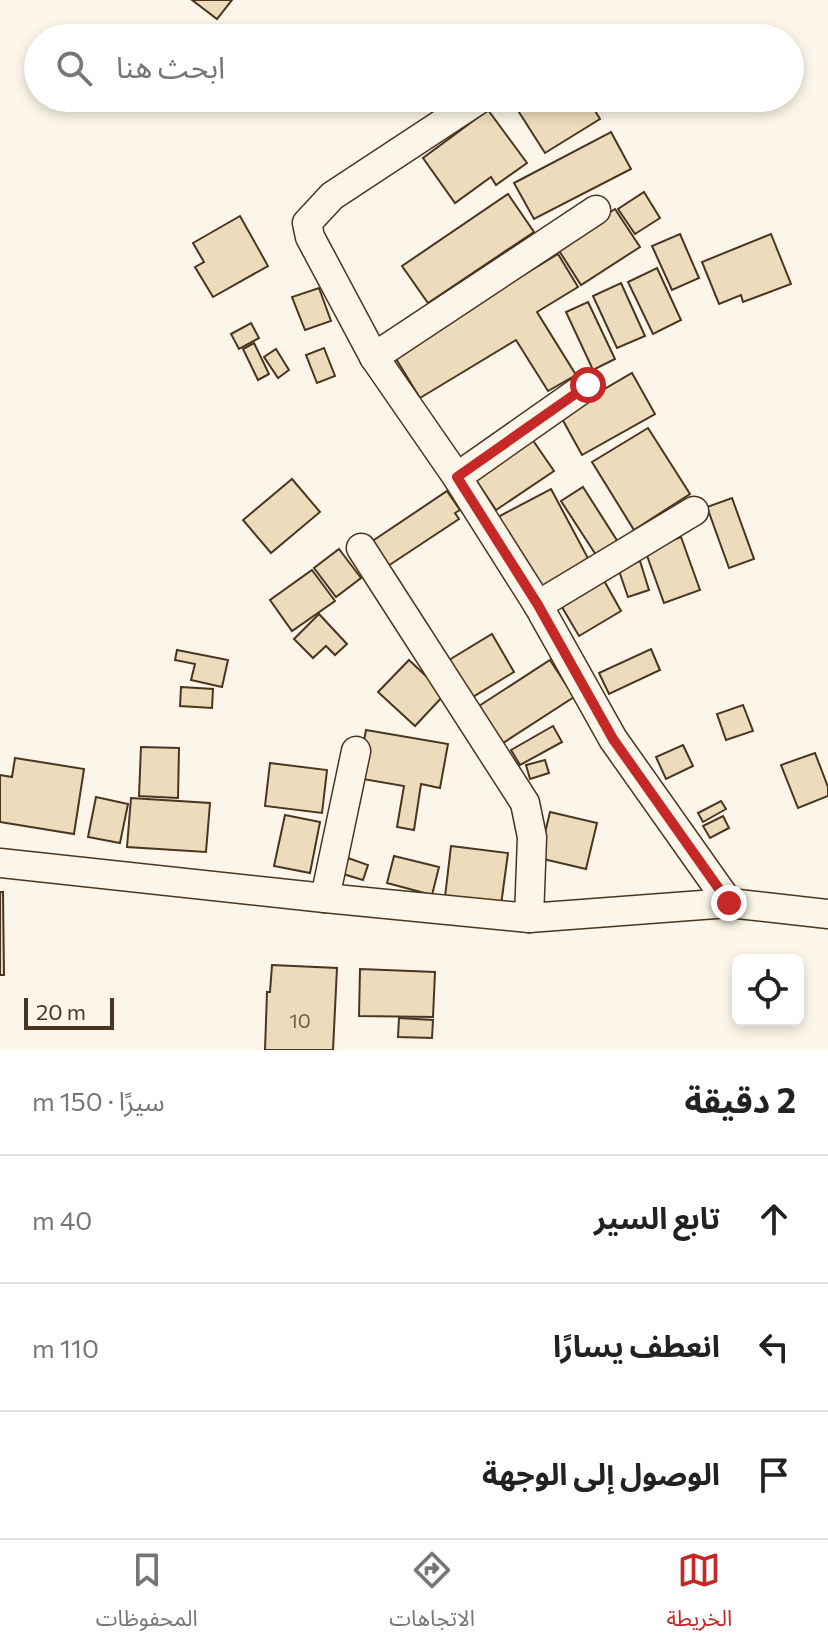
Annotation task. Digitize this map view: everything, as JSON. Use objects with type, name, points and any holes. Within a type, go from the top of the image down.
[{"type":"street","points":[[460,112],[332,196],[307,223],[310,237],[374,357],[457,477],[538,605],[613,739],[729,903]]},
{"type":"street","points":[[374,357],[596,210]]},
{"type":"street","points":[[457,477],[588,385]]},
{"type":"street","points":[[538,605],[694,511]]},
{"type":"street","points":[[361,548],[525,803],[532,837],[529,918]]},
{"type":"street","points":[[325,898],[356,751]]},
{"type":"street","points":[[0,863],[529,918],[729,903],[828,914]]},
{"type":"building","points":[[192,0],[232,0],[217,19]]},
{"type":"building","points":[[489,112],[527,163],[496,185],[491,177],[455,203],[423,158]]},
{"type":"building","points":[[519,112],[596,112],[600,119],[545,153]]},
{"type":"building","points":[[611,132],[631,169],[534,219],[514,183]]},
{"type":"building","points":[[644,192],[660,218],[635,234],[618,209]]},
{"type":"building","points":[[508,194],[534,232],[428,303],[402,266]]},
{"type":"building","points":[[615,209],[640,247],[581,285],[556,246]]},
{"type":"building","points":[[240,216],[268,266],[213,297],[195,267],[204,262],[193,243]]},
{"type":"building","points":[[680,234],[699,278],[672,290],[652,246]]},
{"type":"building","points":[[771,234],[791,284],[743,302],[741,295],[719,304],[702,262]]},
{"type":"building","points":[[558,254],[578,287],[537,312],[576,375],[548,391],[516,340],[420,398],[393,354]]},
{"type":"building","points":[[657,268],[681,320],[653,334],[628,282]]},
{"type":"building","points":[[621,283],[645,336],[617,348],[593,296]]},
{"type":"building","points":[[319,288],[331,321],[305,330],[292,297]]},
{"type":"building","points":[[588,302],[615,359],[593,370],[566,312]]},
{"type":"building","points":[[251,323],[259,338],[239,349],[231,334]]},
{"type":"building","points":[[254,343],[269,374],[258,380],[243,349]]},
{"type":"building","points":[[324,348],[335,376],[317,383],[306,355]]},
{"type":"building","points":[[276,349],[289,370],[278,378],[264,357]]},
{"type":"building","points":[[632,373],[655,414],[582,455],[560,415]]},
{"type":"building","points":[[648,428],[690,494],[634,530],[592,462]]},
{"type":"building","points":[[532,439],[554,471],[496,510],[474,477]]},
{"type":"building","points":[[292,479],[320,512],[271,553],[243,520]]},
{"type":"building","points":[[583,487],[618,542],[596,555],[561,501]]},
{"type":"building","points":[[551,489],[590,562],[534,591],[496,518]]},
{"type":"building","points":[[447,491],[460,510],[455,513],[459,519],[388,566],[371,542]]},
{"type":"building","points":[[732,498],[754,559],[729,568],[707,507]]},
{"type":"building","points":[[681,537],[700,590],[664,603],[645,550]]},
{"type":"building","points":[[339,549],[361,578],[336,597],[314,568]]},
{"type":"building","points":[[640,561],[649,590],[628,597],[618,568]]},
{"type":"building","points":[[312,570],[335,601],[292,631],[270,600]]},
{"type":"building","points":[[602,577],[621,611],[579,636],[559,602]]},
{"type":"building","points":[[319,614],[347,644],[335,655],[326,646],[313,658],[294,639]]},
{"type":"building","points":[[492,634],[514,672],[471,698],[449,660]]},
{"type":"building","points":[[651,649],[660,670],[609,694],[599,673]]},
{"type":"building","points":[[177,650],[228,660],[222,687],[191,680],[195,664],[175,660]]},
{"type":"building","points":[[409,660],[445,694],[415,726],[378,692]]},
{"type":"building","points":[[550,660],[574,697],[503,743],[479,706]]},
{"type":"building","points":[[181,687],[213,689],[212,708],[180,706]]},
{"type":"building","points":[[743,705],[753,731],[726,740],[717,714]]},
{"type":"building","points":[[553,726],[562,742],[520,765],[511,750]]},
{"type":"building","points":[[366,730],[448,744],[440,788],[421,784],[414,830],[397,827],[404,786],[357,778]]},
{"type":"building","points":[[683,745],[693,766],[666,779],[656,757]]},
{"type":"building","points":[[141,747],[179,748],[178,798],[139,796]]},
{"type":"building","points":[[815,753],[828,787],[828,796],[798,808],[781,765]]},
{"type":"building","points":[[15,758],[84,769],[74,834],[0,822],[0,775],[12,777]]},
{"type":"building","points":[[545,760],[549,773],[530,779],[526,765]]},
{"type":"building","points":[[270,763],[327,770],[322,813],[265,806]]},
{"type":"building","points":[[96,797],[128,804],[120,843],[88,837]]},
{"type":"building","points":[[131,798],[210,803],[206,852],[127,847]]},
{"type":"building","points":[[721,801],[726,809],[703,822],[698,813]]},
{"type":"building","points":[[550,812],[597,823],[586,869],[539,858]]},
{"type":"building","points":[[285,815],[320,822],[310,873],[274,866]]},
{"type":"building","points":[[723,816],[729,828],[710,838],[703,826]]},
{"type":"building","points":[[451,846],[508,853],[501,905],[445,897]]},
{"type":"building","points":[[394,856],[439,867],[432,895],[387,883]]},
{"type":"building","points":[[348,858],[368,865],[363,880],[343,874]]},
{"type":"building","points":[[0,892],[3,892],[4,975],[0,975]]},
{"type":"building","points":[[272,965],[337,968],[333,1050],[265,1050],[267,992],[270,992]]},
{"type":"building","points":[[360,969],[435,972],[433,1017],[359,1016]]},
{"type":"building","points":[[399,1018],[433,1020],[432,1038],[398,1037]]},
{"type":"route","points":[[588,385],[457,477],[538,605],[613,739],[729,903]]}]
